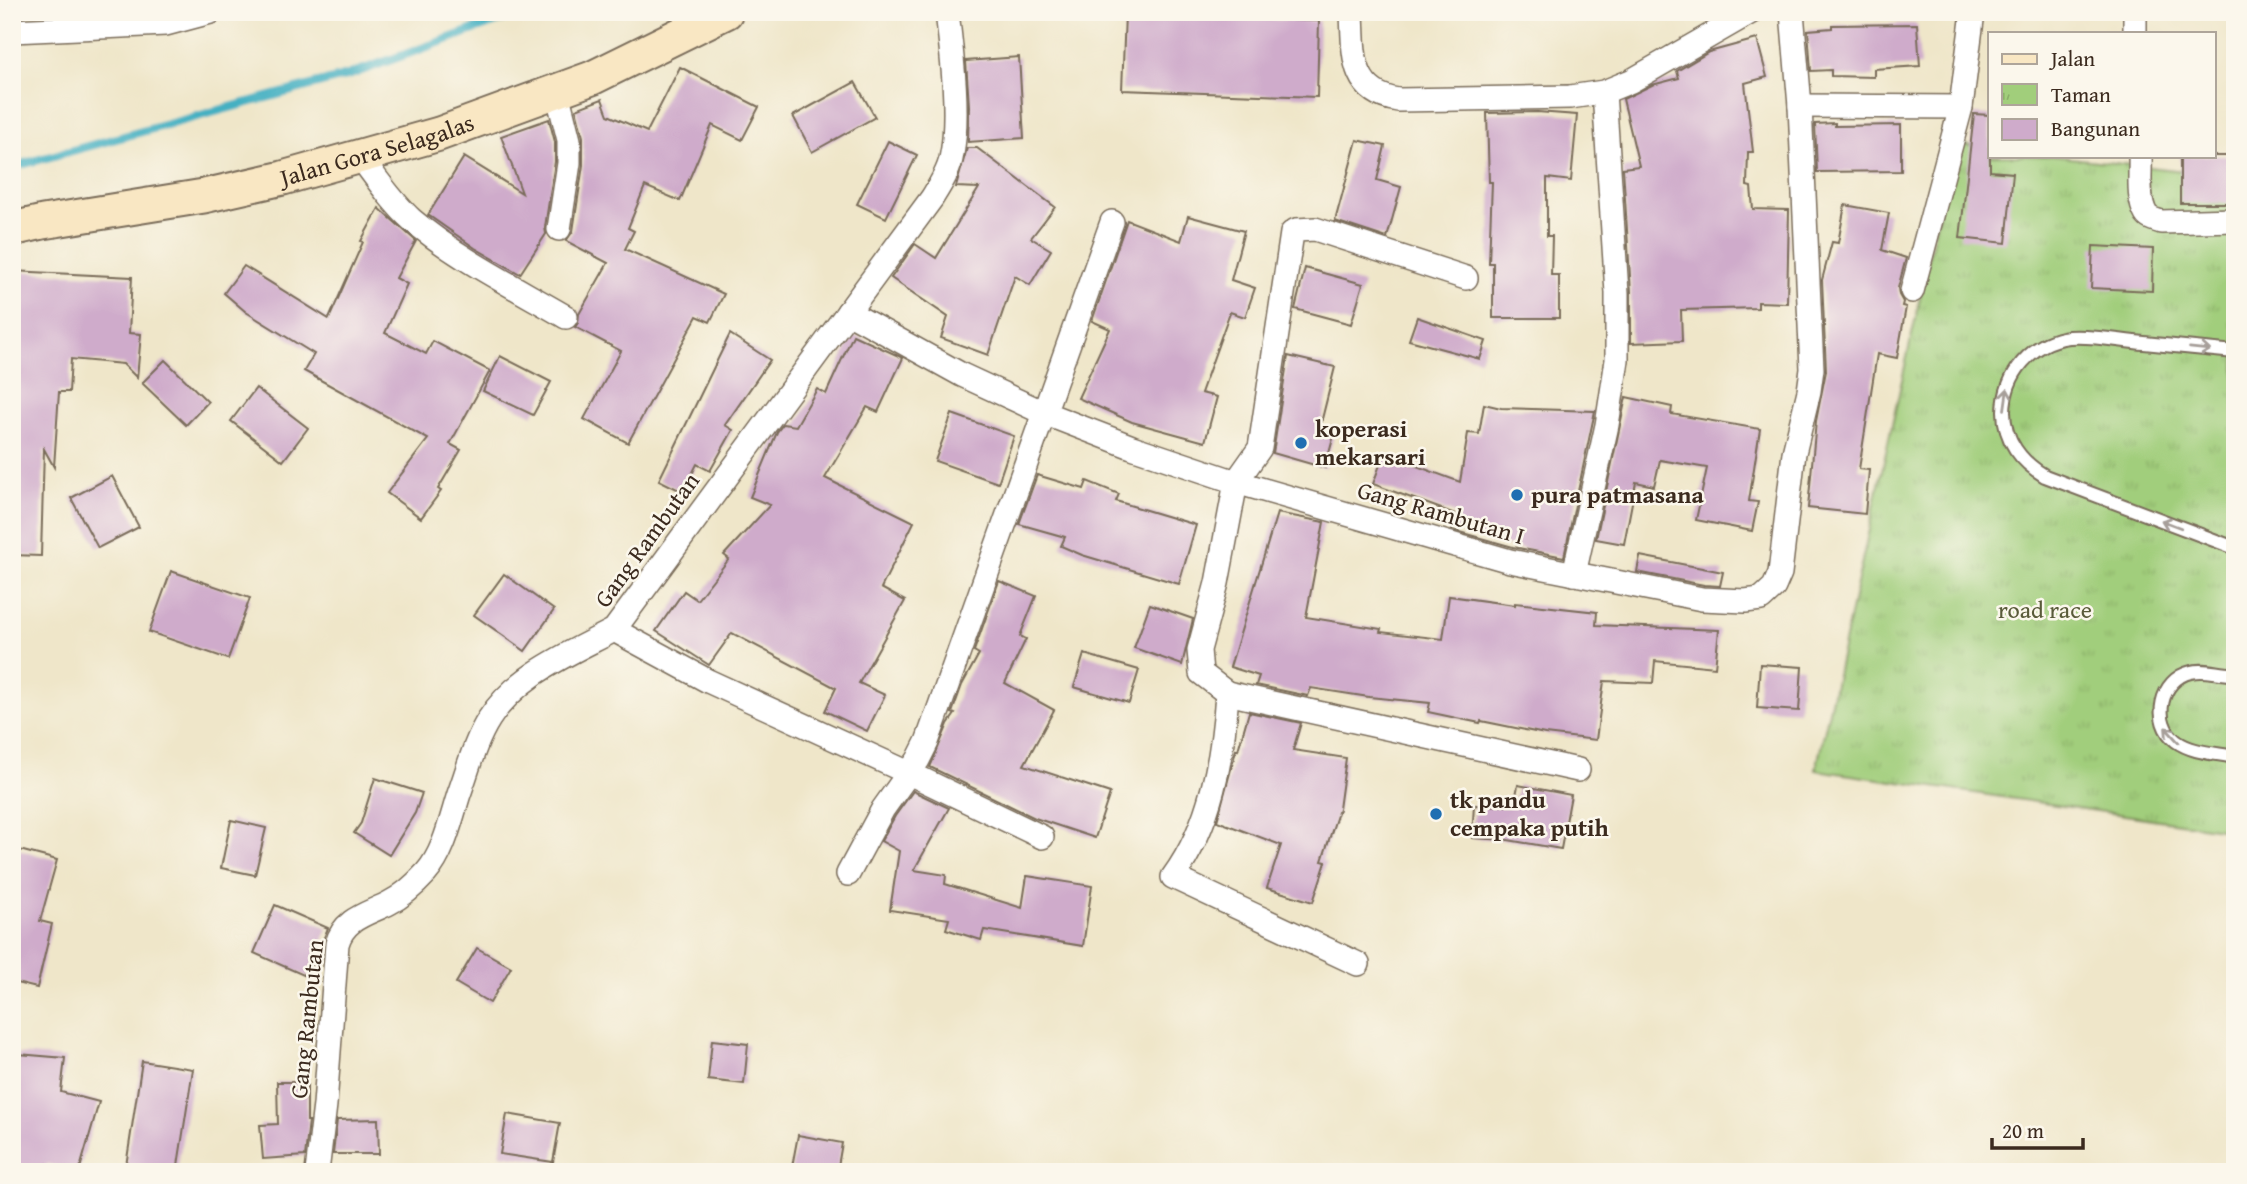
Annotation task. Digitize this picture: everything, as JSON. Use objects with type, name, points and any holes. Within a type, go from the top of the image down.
[{"type":"street","points":[[12,31],[99,20],[166,24],[211,12]]},
{"type":"street","name":"Jalan Gora Selagalas","points":[[12,229],[204,196],[362,158],[439,135],[592,78],[726,12]]},
{"type":"street","name":"Gang Rambutan","points":[[317,1172],[325,1105],[337,944],[341,933],[354,920],[401,896],[428,871],[446,832],[477,743],[489,719],[510,695],[547,664],[614,630],[932,198],[947,172],[953,143],[954,98],[947,12]]},
{"type":"street","points":[[1352,12],[1357,70],[1370,89],[1383,97],[1398,100],[1570,97],[1604,92],[1631,81],[1751,12]]},
{"type":"street","points":[[1792,12],[1800,106],[1961,107]]},
{"type":"street","points":[[1912,291],[1961,107],[1973,12]]},
{"type":"street","points":[[2135,12],[2135,32]]},
{"type":"street","points":[[557,92],[569,139],[569,163],[559,229]]},
{"type":"street","points":[[1574,574],[1607,425],[1617,360],[1617,293],[1604,92]]},
{"type":"street","name":"Gang Rambutan I","points":[[848,312],[962,375],[1044,413],[1132,447],[1236,482],[1510,561],[1702,599],[1761,599],[1774,587],[1780,573],[1794,453],[1812,369],[1800,106]]},
{"type":"street","points":[[362,158],[386,193],[411,219],[457,252],[566,317]]},
{"type":"street","points":[[2140,158],[2142,201],[2146,215],[2152,219],[2161,222],[2235,220]]},
{"type":"street","points":[[848,874],[883,809],[918,760],[935,722],[1112,222]]},
{"type":"street","points":[[1466,278],[1315,229],[1296,230],[1292,233],[1260,448],[1236,482],[1217,583],[1199,650],[1200,673],[1227,693],[1578,770]]},
{"type":"street","points":[[614,630],[708,681],[909,772],[1042,837]]},
{"type":"street","points":[[1227,693],[1221,752],[1213,786],[1193,840],[1173,877],[1358,964]]},
{"type":"lane","points":[[2235,352],[2084,337],[2059,339],[2036,349],[2018,367],[2007,390],[2004,415],[2010,440],[2016,451],[2045,476],[2235,548]]},
{"type":"lane","points":[[2235,674],[2198,670],[2185,673],[2169,686],[2163,698],[2161,712],[2167,732],[2182,745],[2235,757]]},
{"type":"green space","name":"road race","points":[[1954,144],[1988,148],[1988,158],[2071,158],[2235,177],[2235,831],[1816,770]]},
{"type":"building","points":[[1125,14],[1319,21],[1317,97],[1122,90]]},
{"type":"building","points":[[1917,24],[1920,66],[1874,69],[1874,77],[1831,76],[1831,70],[1811,71],[1808,30],[1832,28],[1832,25]]},
{"type":"building","points":[[1757,39],[1767,77],[1745,83],[1753,152],[1748,152],[1747,186],[1751,187],[1753,209],[1789,210],[1787,303],[1758,302],[1758,308],[1681,310],[1682,341],[1631,343],[1631,292],[1623,168],[1639,166],[1623,99],[1652,85],[1679,78],[1677,71],[1709,52]]},
{"type":"building","points":[[1019,57],[1024,138],[968,142],[966,61]]},
{"type":"building","points":[[680,67],[759,107],[742,140],[712,125],[680,201],[645,186],[628,228],[634,231],[625,249],[724,294],[710,322],[697,316],[628,443],[584,419],[621,351],[575,327],[579,314],[608,263],[566,241],[573,231],[583,165],[583,137],[576,109],[602,99],[608,115],[647,132]]},
{"type":"building","points":[[855,82],[875,117],[812,152],[793,116]]},
{"type":"building","points":[[1537,112],[1577,115],[1571,181],[1547,178],[1547,236],[1552,236],[1551,275],[1559,275],[1559,318],[1493,318],[1493,263],[1489,263],[1492,182],[1489,182],[1487,113]]},
{"type":"building","points":[[1974,114],[1988,115],[1990,171],[2013,173],[2006,243],[1960,238]]},
{"type":"building","points":[[549,119],[555,142],[555,162],[546,234],[520,274],[475,248],[428,215],[464,157],[522,193],[501,136]]},
{"type":"building","points":[[1835,123],[1835,126],[1901,125],[1901,171],[1817,172],[1815,124]]},
{"type":"building","points":[[1357,140],[1385,146],[1377,180],[1401,187],[1387,238],[1335,221]]},
{"type":"building","points":[[888,141],[917,155],[886,218],[857,204]]},
{"type":"building","points":[[967,148],[977,148],[1055,207],[1031,238],[1051,250],[1030,285],[1015,276],[988,355],[941,338],[948,317],[891,278],[915,244],[936,258],[979,188],[956,187]]},
{"type":"building","points":[[2235,156],[2235,203],[2180,203],[2180,158]]},
{"type":"building","points":[[1845,205],[1889,213],[1882,250],[1906,258],[1898,288],[1902,306],[1906,307],[1897,358],[1877,354],[1859,469],[1869,470],[1865,514],[1808,508],[1816,421],[1826,371],[1822,280],[1832,242],[1838,243]]},
{"type":"building","points":[[379,208],[416,241],[396,278],[407,284],[385,333],[426,354],[433,341],[490,371],[450,444],[461,450],[438,489],[441,491],[421,518],[387,493],[428,439],[304,371],[314,354],[246,312],[224,293],[244,266],[329,319],[363,242],[361,241]]},
{"type":"building","points":[[1188,216],[1244,231],[1231,280],[1255,288],[1245,317],[1230,312],[1201,393],[1217,397],[1205,442],[1132,422],[1078,398],[1110,329],[1092,321],[1127,220],[1181,241]]},
{"type":"building","points":[[2093,246],[2153,249],[2152,291],[2091,288]]},
{"type":"building","points":[[1305,268],[1363,284],[1351,324],[1295,309]]},
{"type":"building","points":[[12,271],[132,277],[129,333],[141,334],[137,378],[123,364],[71,359],[69,392],[59,392],[54,467],[44,449],[41,556],[12,555]]},
{"type":"building","points":[[1417,317],[1486,341],[1480,359],[1409,340]]},
{"type":"building","points":[[730,334],[770,360],[725,425],[733,430],[710,471],[697,464],[683,492],[659,480]]},
{"type":"building","points":[[853,335],[903,358],[878,412],[867,407],[825,478],[914,522],[881,588],[905,601],[859,683],[885,695],[867,731],[825,711],[836,688],[732,633],[709,665],[656,631],[684,591],[697,600],[729,559],[724,555],[770,505],[750,497],[777,432],[783,424],[796,426],[817,389],[826,394]]},
{"type":"building","points":[[500,356],[551,382],[533,415],[483,391]]},
{"type":"building","points":[[1288,356],[1335,367],[1319,431],[1334,435],[1325,468],[1273,453]]},
{"type":"building","points":[[165,360],[208,402],[186,425],[142,383]]},
{"type":"building","points":[[256,388],[308,428],[283,461],[231,421]]},
{"type":"building","points":[[1626,397],[1672,407],[1671,414],[1760,429],[1749,501],[1758,502],[1752,531],[1696,520],[1707,468],[1660,460],[1654,486],[1636,482],[1624,544],[1596,539]]},
{"type":"building","name":"pura patmasana","points":[[1484,404],[1501,408],[1595,411],[1564,557],[1513,547],[1452,530],[1455,514],[1373,484],[1384,454],[1460,482],[1468,433],[1479,434]]},
{"type":"building","points":[[952,414],[1014,436],[998,483],[935,461]]},
{"type":"building","points":[[1037,475],[1084,489],[1087,481],[1119,494],[1116,501],[1196,525],[1179,584],[1082,555],[1061,546],[1065,537],[1019,524]]},
{"type":"building","points":[[112,476],[139,527],[98,548],[71,498]]},
{"type":"building","points":[[1277,513],[1324,522],[1306,617],[1381,629],[1380,632],[1443,639],[1449,596],[1597,612],[1596,625],[1719,630],[1715,667],[1655,661],[1653,683],[1604,681],[1596,740],[1545,734],[1428,712],[1430,703],[1311,688],[1308,696],[1256,685],[1259,676],[1230,667]]},
{"type":"building","points":[[1640,556],[1723,572],[1720,586],[1637,572]]},
{"type":"building","points":[[171,571],[250,598],[228,659],[149,632]]},
{"type":"building","points":[[504,574],[554,610],[525,651],[474,615]]},
{"type":"building","points":[[999,581],[1036,596],[1020,636],[1026,639],[1005,683],[1054,710],[1024,765],[1110,793],[1095,838],[1035,818],[930,767],[955,714],[952,713],[962,685],[979,654],[974,651]]},
{"type":"building","points":[[1150,604],[1193,619],[1182,665],[1134,648]]},
{"type":"building","points":[[1084,654],[1139,670],[1129,703],[1074,687]]},
{"type":"building","points":[[1760,664],[1802,667],[1799,711],[1757,708]]},
{"type":"building","points":[[1249,712],[1301,723],[1293,750],[1346,758],[1339,809],[1322,861],[1326,862],[1313,902],[1267,888],[1281,845],[1217,821]]},
{"type":"building","points":[[375,778],[422,793],[415,813],[389,855],[354,833],[361,823]]},
{"type":"building","points":[[1518,785],[1571,795],[1561,849],[1508,840],[1472,838],[1474,805],[1514,806]]},
{"type":"building","points":[[913,791],[949,808],[914,870],[946,875],[945,884],[1022,908],[1027,876],[1092,886],[1083,946],[984,930],[981,940],[946,929],[949,919],[890,910],[899,851],[881,841]]},
{"type":"building","points":[[231,820],[266,828],[255,875],[221,868]]},
{"type":"building","points":[[12,848],[57,860],[40,921],[52,924],[37,988],[12,982]]},
{"type":"building","points":[[275,905],[328,928],[308,977],[254,953]]},
{"type":"building","points":[[477,948],[511,967],[490,1003],[456,983]]},
{"type":"building","points":[[712,1040],[748,1044],[744,1084],[708,1080]]},
{"type":"building","points":[[18,1054],[65,1058],[61,1092],[99,1102],[79,1172],[47,1164],[45,1172],[12,1172],[12,1121]]},
{"type":"building","points":[[142,1061],[193,1069],[177,1172],[126,1166]]},
{"type":"building","points":[[277,1082],[307,1082],[309,1121],[305,1156],[263,1159],[260,1125],[278,1124]]},
{"type":"building","points":[[507,1114],[560,1123],[553,1162],[500,1154]]},
{"type":"building","points":[[378,1119],[379,1154],[333,1154],[337,1120]]},
{"type":"building","points":[[798,1135],[842,1143],[837,1172],[791,1172]]},
{"type":"waterway","points":[[12,167],[349,75],[522,12]]},
{"type":"place","name":"koperasi mekarsari","points":[[1301,443]]},
{"type":"place","name":"pura patmasana","points":[[1517,495]]},
{"type":"place","name":"tk pandu cempaka putih","points":[[1436,814]]}]
